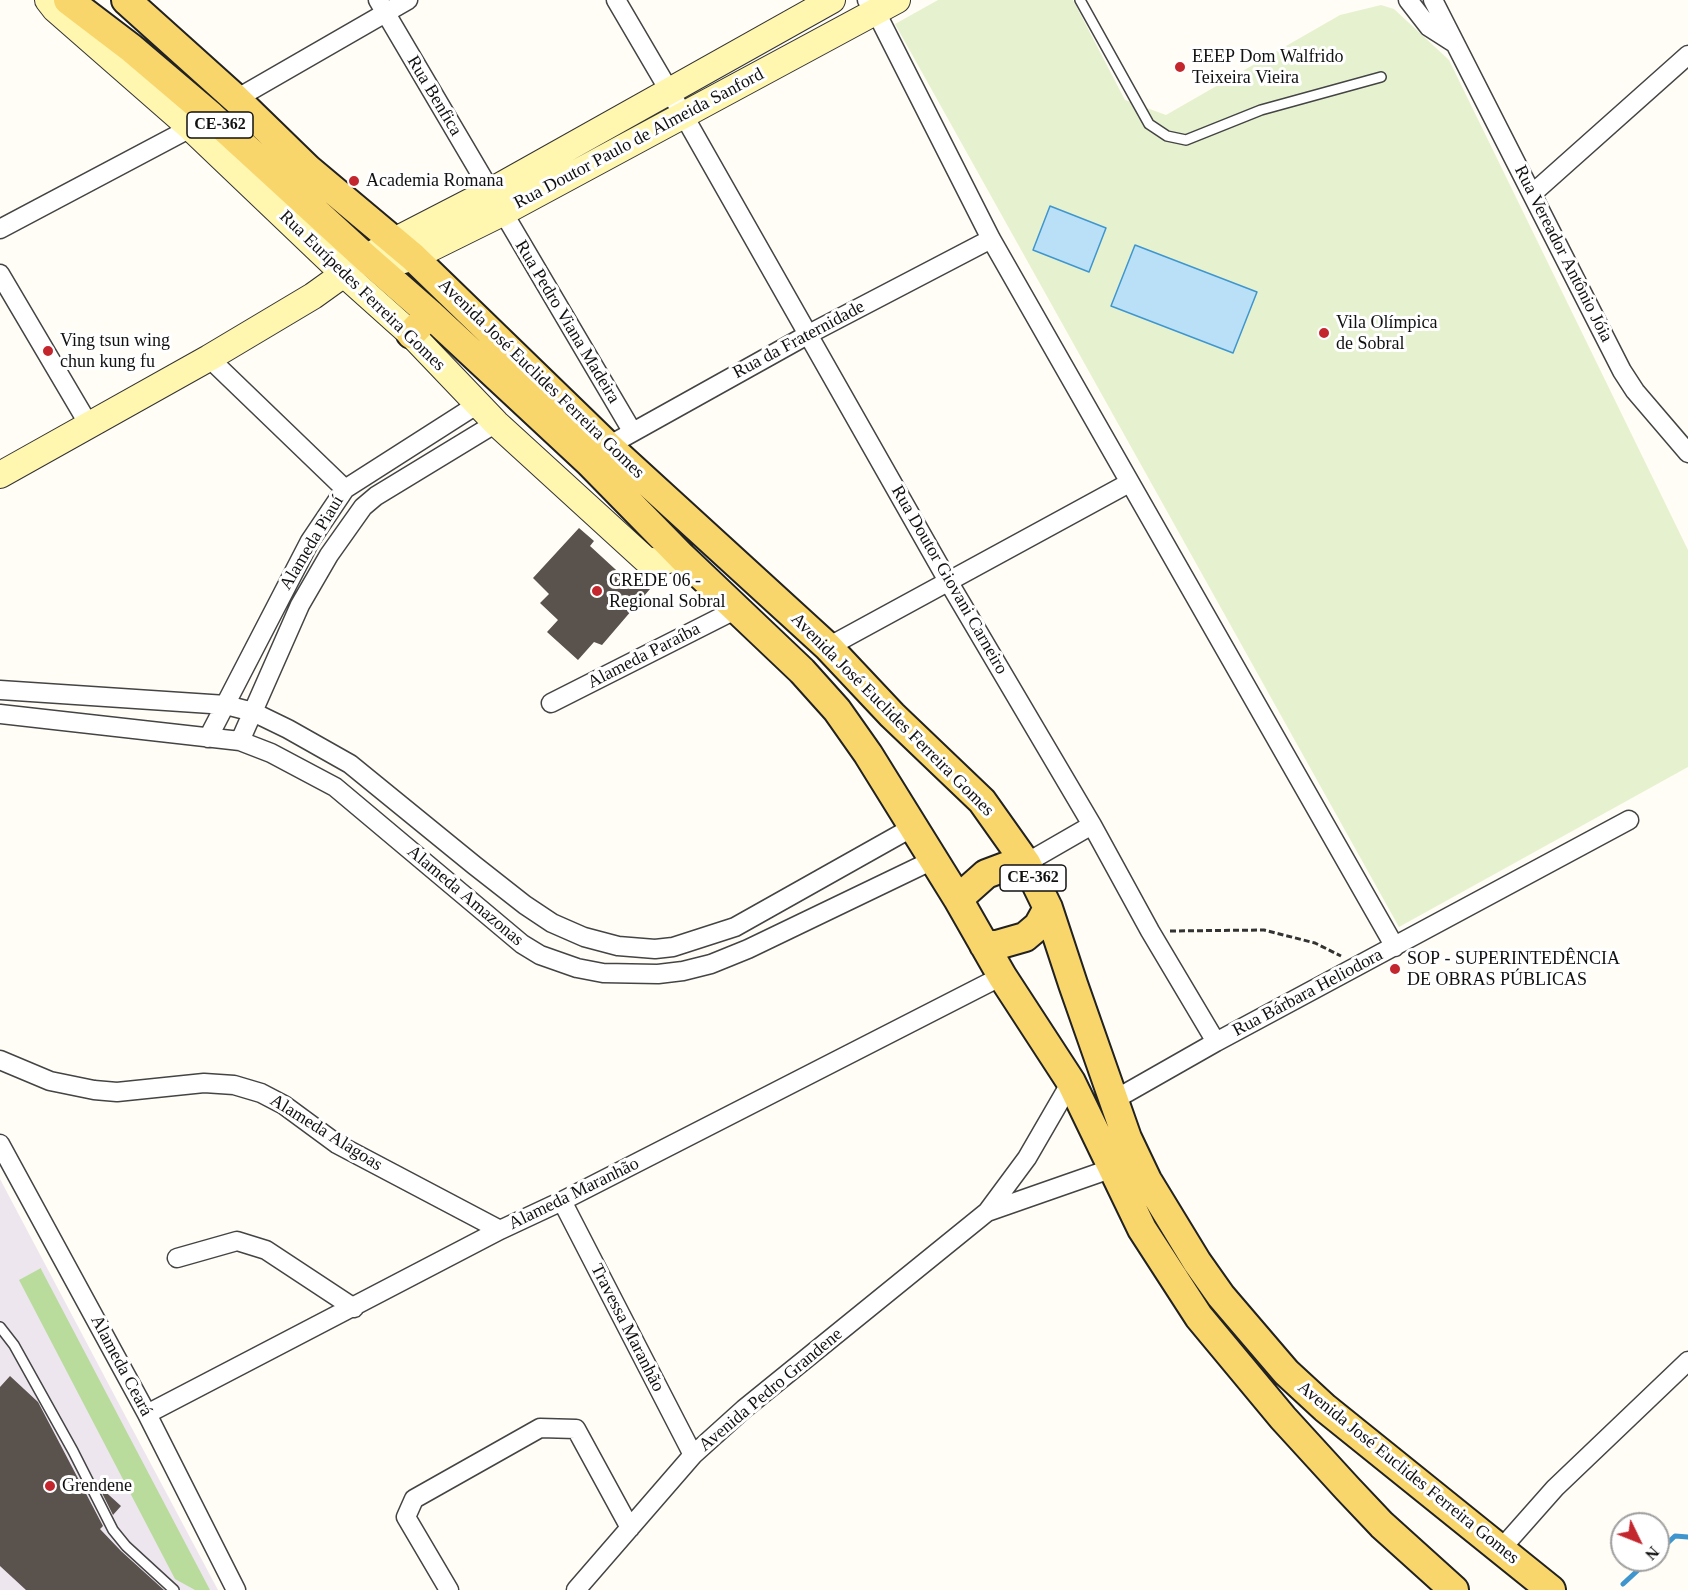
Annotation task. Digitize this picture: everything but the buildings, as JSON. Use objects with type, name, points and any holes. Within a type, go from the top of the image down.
[{"type":"main road","name":"Avenida José Euclides Ferreira Gomes","points":[[68,0],[131,48],[201,122],[362,266],[421,324],[589,462],[682,557],[802,671],[837,710],[868,754],[958,899],[1002,976],[1071,1082],[1142,1229],[1199,1317],[1319,1460],[1382,1525],[1454,1590]]},
{"type":"main road","name":"Avenida José Euclides Ferreira Gomes","points":[[126,0],[236,99],[308,170],[404,249],[620,438],[828,646],[892,715],[982,801],[1026,863],[1048,908],[1072,984],[1127,1138],[1147,1180],[1197,1262],[1221,1296],[1286,1372],[1324,1408],[1551,1590]]},
{"type":"main road","points":[[958,899],[986,874],[1010,865],[1026,863]]},
{"type":"main road","points":[[984,945],[997,945],[1025,937],[1038,926],[1048,908]]},
{"type":"street","points":[[0,229],[201,122],[55,9],[48,0]]},
{"type":"street","points":[[236,99],[381,7],[408,0]]},
{"type":"street","name":"Rua Doutor Giovani Carneiro","points":[[616,0],[809,334],[948,581],[1092,825],[1150,931],[1216,1042]]},
{"type":"street","name":"Rua Doutor Paulo de Almeida Sanford","points":[[496,202],[669,90],[832,0]]},
{"type":"street","name":"Rua Vereador Antônio Jóia","points":[[1408,0],[1429,27],[1455,44]]},
{"type":"street","name":"Rua Vereador Antônio Jóia","points":[[1433,0],[1622,371],[1635,391],[1688,453]]},
{"type":"street","points":[[880,4],[991,239],[1395,947]]},
{"type":"street","name":"Rua Doutor Paulo de Almeida Sanford","points":[[0,475],[209,358],[362,266],[404,249],[496,202],[684,116],[880,4]]},
{"type":"street","name":"Rua Benfica","points":[[381,7],[496,202]]},
{"type":"street","points":[[1533,194],[1688,54]]},
{"type":"street","name":"Rua Pedro Viana Madeira","points":[[496,202],[620,438]]},
{"type":"street","name":"Rua da Fraternidade","points":[[620,438],[809,334],[991,239]]},
{"type":"street","points":[[0,274],[89,425]]},
{"type":"street","name":"Rua Eurípedes Ferreira Gomes","points":[[421,324],[478,404],[496,423],[646,560],[659,562],[682,557]]},
{"type":"street","points":[[209,358],[345,489]]},
{"type":"street","name":"Alameda Piauí","points":[[208,738],[310,541],[345,489],[478,404]]},
{"type":"street","name":"Alameda Piauí","points":[[240,741],[300,605],[329,555],[363,507],[376,496],[496,423]]},
{"type":"street","points":[[828,646],[1129,483]]},
{"type":"street","name":"Alameda Paraíba","points":[[551,703],[737,609]]},
{"type":"street","name":"Alameda Amazonas","points":[[0,690],[226,705],[253,712],[350,764],[474,865],[552,923],[618,946],[673,947],[735,927],[913,827]]},
{"type":"street","name":"Alameda Amazonas","points":[[0,714],[240,741],[271,753],[335,788],[508,934],[540,955],[577,968],[603,973],[658,974],[711,964],[748,949],[933,860]]},
{"type":"street","name":"Rua Bárbara Heliodora","points":[[1114,1100],[1216,1042],[1629,820]]},
{"type":"street","points":[[1026,863],[1092,825]]},
{"type":"street","points":[[454,888],[474,865]]},
{"type":"street","points":[[711,964],[712,936]]},
{"type":"street","points":[[631,974],[635,948]]},
{"type":"street","name":"Alameda Maranhão","points":[[147,1414],[500,1230],[562,1202],[1002,976]]},
{"type":"street","name":"Alameda Alagoas","points":[[0,1060],[50,1081],[93,1090],[117,1092],[204,1083],[234,1085],[261,1093],[284,1105],[337,1144],[500,1230]]},
{"type":"street","name":"Avenida Pedro Grandene","points":[[576,1590],[693,1455],[744,1409],[987,1212],[1026,1158],[1071,1082]]},
{"type":"street","name":"Alameda Ceará","points":[[0,1144],[147,1414],[237,1590]]},
{"type":"street","name":"Avenida Pedro Grandene","points":[[987,1212],[1113,1168]]},
{"type":"street","name":"Travessa Maranhão","points":[[562,1202],[693,1455]]},
{"type":"street","points":[[177,1258],[237,1241],[266,1250],[354,1308]]},
{"type":"street","points":[[1501,1549],[1555,1488],[1688,1361]]},
{"type":"street","points":[[448,1590],[406,1517],[414,1499],[540,1428],[576,1429],[630,1528]]},
{"type":"lane","points":[[1080,0],[1149,124],[1167,136],[1186,140],[1261,110],[1381,77]]},
{"type":"lane","points":[[0,1327],[14,1345],[68,1441],[113,1530],[126,1546],[174,1590]]},
{"type":"path","points":[[1150,931],[1264,930],[1315,943],[1341,956],[1356,968]]},
{"type":"shaded area","points":[[0,1179],[127,1419],[218,1590],[0,1590]]},
{"type":"green space","name":"Vila Olímpica de Sobral","points":[[938,0],[1073,0],[1125,100],[1166,115],[1340,15],[1381,5],[1394,9],[1449,60],[1688,550],[1688,767],[1399,927],[895,24]]},
{"type":"green space","points":[[41,1268],[210,1590],[195,1590],[175,1579],[19,1280]]},
{"type":"water","points":[[1050,206],[1106,228],[1089,272],[1033,250]]},
{"type":"water","points":[[1135,245],[1257,292],[1233,353],[1111,306]]},
{"type":"waterway","points":[[1670,1541],[1675,1536],[1688,1537]]},
{"type":"waterway","points":[[1623,1584],[1636,1572]]},
{"type":"place","name":"EEEP Dom Walfrido Teixeira Vieira","points":[[1180,67]]},
{"type":"place","name":"Academia Romana","points":[[354,181]]},
{"type":"place","name":"Vila Olímpica de Sobral","points":[[1324,333]]},
{"type":"place","name":"Ving tsun wing chun kung fu","points":[[48,351]]},
{"type":"place","name":"CREDE 06 - Regional Sobral","points":[[597,591]]},
{"type":"place","name":"SOP - SUPERINTEDÊNCIA DE OBRAS PÚBLICAS","points":[[1395,969]]},
{"type":"place","name":"Grendene","points":[[50,1486]]}]
